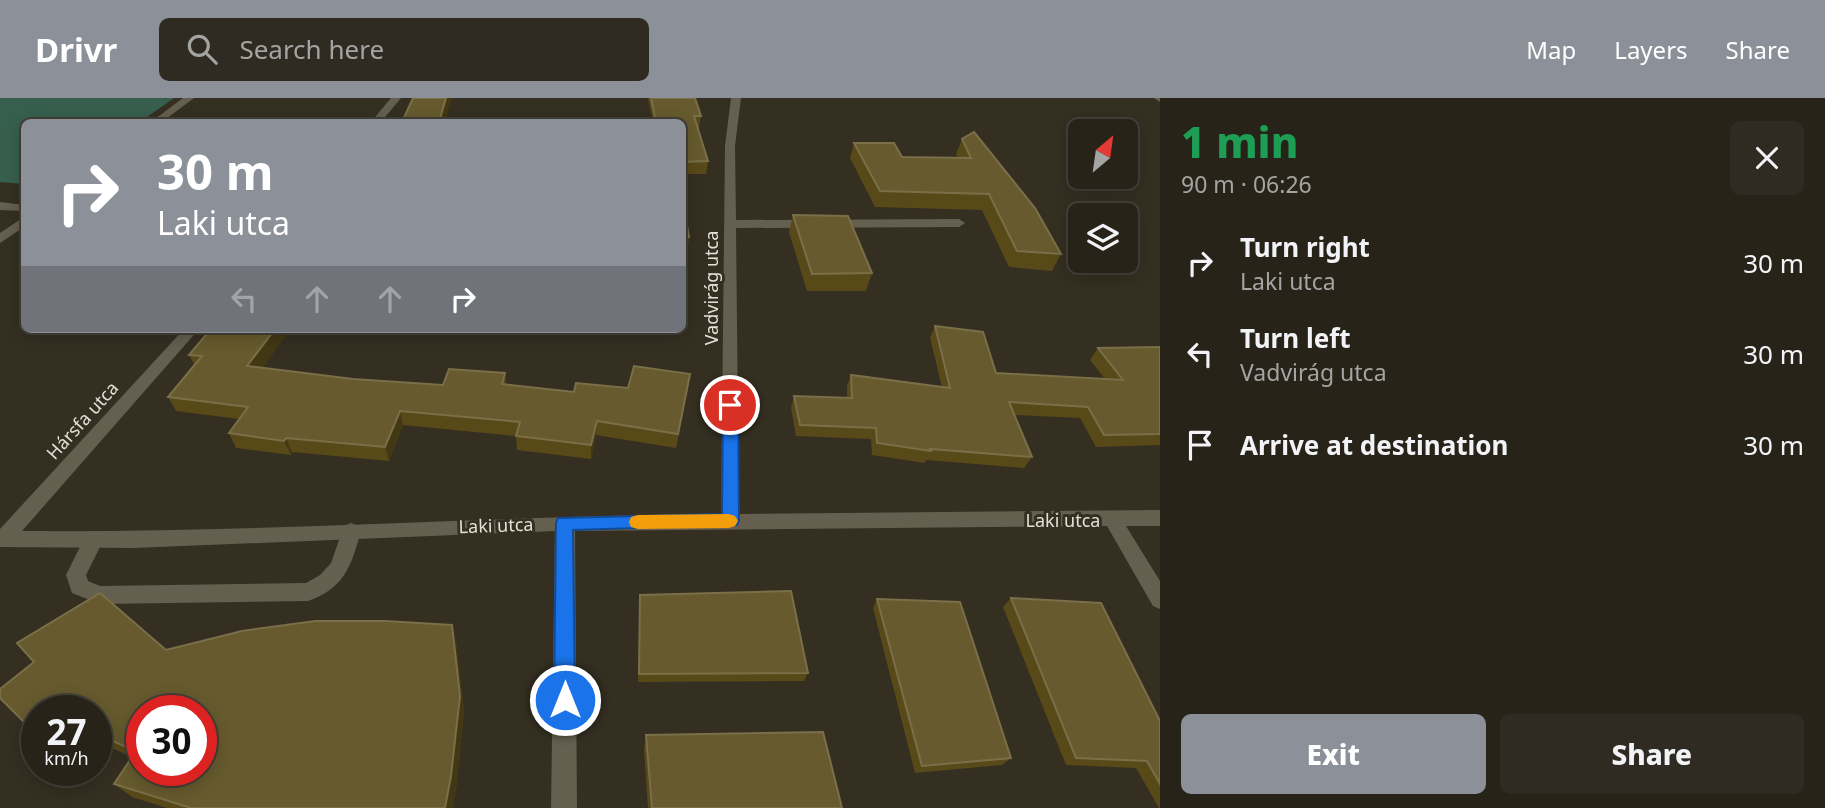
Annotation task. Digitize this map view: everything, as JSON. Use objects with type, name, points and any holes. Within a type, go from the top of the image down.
[{"type":"street","points":[[160,119],[189,98]]},
{"type":"street","points":[[378,119],[396,98]]},
{"type":"street","name":"Vadvirág utca","points":[[730,521],[730,146],[736,98]]},
{"type":"street","points":[[0,206],[21,208]]},
{"type":"street","points":[[0,239],[21,222]]},
{"type":"street","points":[[730,224],[959,223]]},
{"type":"street","name":"Hársfa utca","points":[[2,539],[188,333]]},
{"type":"street","name":"Laki utca","points":[[2,539],[94,539],[565,523],[1160,518]]},
{"type":"street","points":[[1113,520],[1160,600]]},
{"type":"street","points":[[564,808],[565,523]]},
{"type":"street","points":[[94,539],[76,575],[79,587],[100,595],[308,592],[324,586],[338,572],[351,531]]},
{"type":"green space","points":[[0,98],[174,98],[144,119],[21,119],[21,184],[0,182]]},
{"type":"building","points":[[413,98],[446,98],[440,119],[403,119]]},
{"type":"building","points":[[651,98],[695,98],[701,116],[694,116],[708,161],[686,162],[686,119],[655,119]]},
{"type":"building","points":[[974,132],[1035,208],[1061,254],[1017,251],[989,194],[880,191],[854,143],[894,143],[902,157],[971,158],[962,139]]},
{"type":"building","points":[[793,215],[848,216],[872,273],[812,274]]},
{"type":"building","points":[[935,326],[983,332],[996,373],[1123,380],[1098,348],[1160,347],[1160,434],[1104,435],[1088,407],[1009,402],[1032,457],[930,449],[931,451],[877,443],[876,428],[800,425],[794,396],[852,398],[851,375],[950,388]]},
{"type":"building","points":[[208,333],[272,333],[247,366],[353,379],[443,385],[449,369],[505,373],[502,384],[574,392],[576,383],[628,388],[634,366],[690,374],[678,434],[597,421],[591,445],[516,436],[520,422],[400,411],[385,447],[286,438],[284,441],[229,433],[248,407],[168,397],[202,356],[189,355]]},
{"type":"building","points":[[791,591],[808,673],[639,674],[640,595]]},
{"type":"building","points":[[100,593],[166,650],[242,631],[315,621],[452,625],[460,696],[445,808],[191,808],[114,784],[126,766],[126,786],[217,786],[217,695],[126,695],[126,747],[112,741],[112,695],[21,695],[21,719],[0,698],[0,689],[34,662],[17,643]]},
{"type":"building","points":[[1011,598],[1101,603],[1160,721],[1160,784],[1147,761],[1076,758]]},
{"type":"building","points":[[877,599],[960,602],[1011,758],[922,766]]},
{"type":"building","points":[[823,732],[842,808],[652,808],[646,735]]},
{"type":"slow traffic","points":[[638,522],[729,521]]},
{"type":"route","points":[[565,700],[565,523],[730,521],[730,405]]}]
